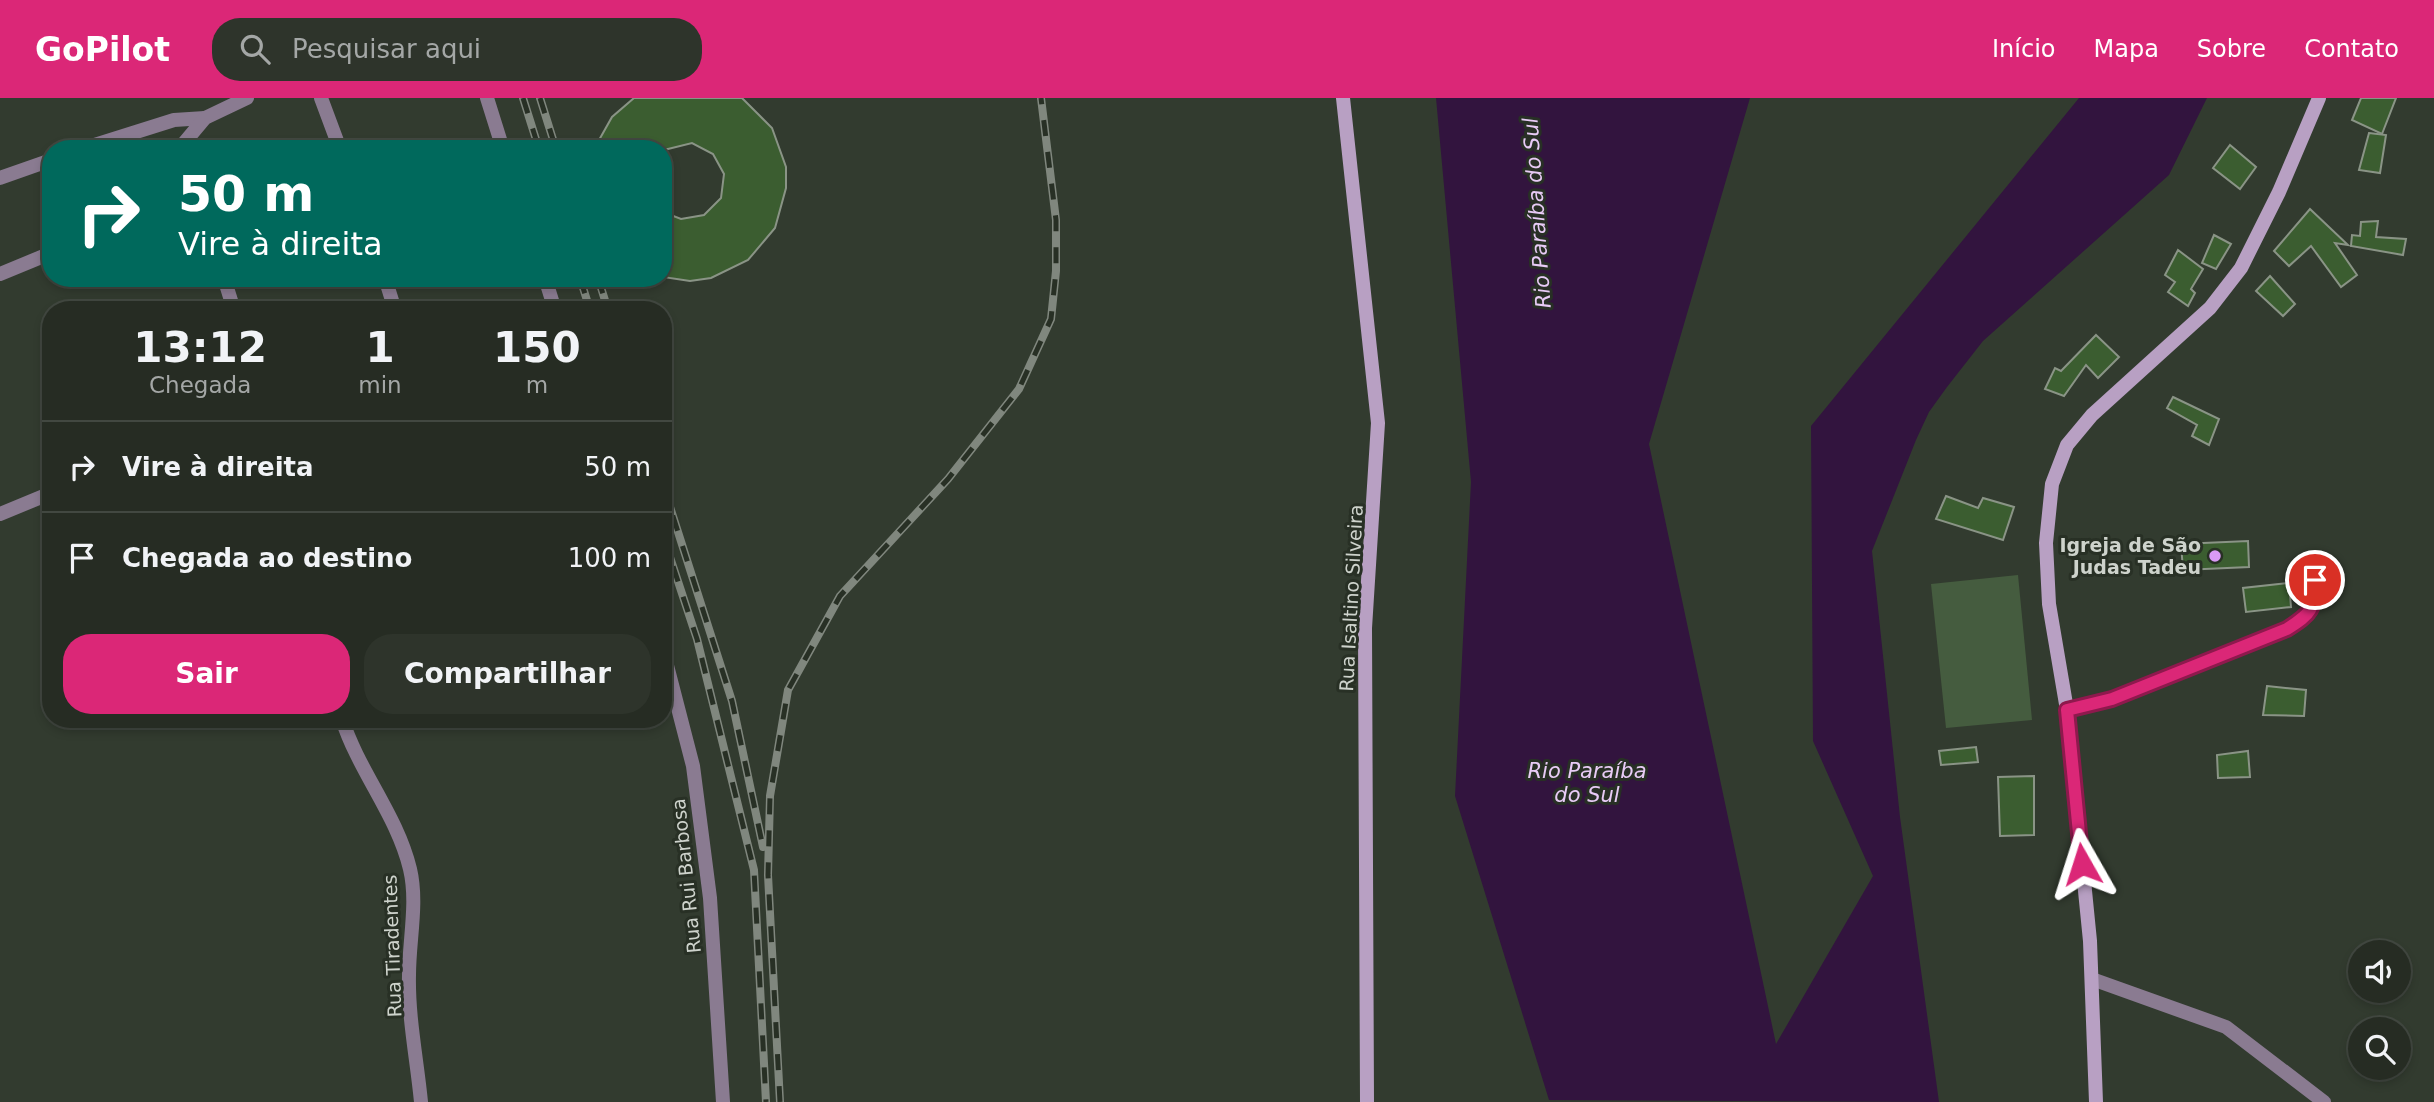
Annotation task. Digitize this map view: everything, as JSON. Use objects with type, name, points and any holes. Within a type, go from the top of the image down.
[{"type":"street","points":[[111,140],[174,120],[205,118],[247,98]]},
{"type":"street","points":[[321,98],[337,140]]},
{"type":"street","points":[[487,98],[499,140]]},
{"type":"street","name":"Rua Isaltino Silveira","points":[[1343,98],[1378,423],[1365,628],[1367,1102]]},
{"type":"street","points":[[2096,1102],[2092,979],[2067,710],[2049,604],[2046,543],[2052,484],[2067,446],[2092,415],[2210,308],[2241,268],[2279,192],[2319,98]]},
{"type":"street","points":[[187,140],[205,118]]},
{"type":"street","points":[[0,178],[42,163]]},
{"type":"street","points":[[0,274],[42,257]]},
{"type":"street","points":[[0,514],[42,497]]},
{"type":"street","name":"Rua Rui Barbosa","points":[[672,685],[693,766],[710,898],[723,1102]]},
{"type":"street","name":"Rua Tiradentes","points":[[345,728],[352,750],[393,821],[410,870],[413,904],[409,977],[421,1102],[414,1102]]},
{"type":"street","points":[[2092,979],[2226,1027],[2324,1102]]},
{"type":"lane","points":[[2067,710],[2112,699],[2287,629],[2308,615],[2315,602],[2315,580]]},
{"type":"green space","points":[[2018,575],[2032,720],[1946,728],[1931,584]]},
{"type":"water","name":"Rio Paraíba do Sul","points":[[1436,98],[1750,98],[1649,444],[1776,1044],[1873,876],[1813,741],[1811,426],[2079,98],[2207,98],[2169,175],[1983,341],[1947,387],[1929,412],[1916,440],[1872,551],[1900,817],[1939,1102],[1549,1100],[1455,796],[1471,482]]},
{"type":"building","points":[[634,98],[742,98],[772,128],[786,167],[786,188],[775,228],[748,260],[711,278],[690,281],[672,278],[672,216],[681,219],[704,215],[721,198],[724,174],[713,154],[692,143],[672,148],[672,140],[599,140],[612,117]]},
{"type":"building","points":[[2361,98],[2396,98],[2382,134],[2352,120]]},
{"type":"building","points":[[2369,133],[2386,135],[2380,173],[2359,170]]},
{"type":"building","points":[[2230,145],[2256,167],[2240,189],[2213,168]]},
{"type":"building","points":[[2310,209],[2348,245],[2335,243],[2357,275],[2341,287],[2311,246],[2289,266],[2274,251]]},
{"type":"building","points":[[2378,221],[2376,237],[2406,239],[2403,255],[2351,246],[2352,235],[2360,236],[2361,222]]},
{"type":"building","points":[[2214,235],[2231,244],[2216,269],[2202,263]]},
{"type":"building","points":[[2178,250],[2203,269],[2191,289],[2195,293],[2188,306],[2168,292],[2175,282],[2165,275]]},
{"type":"building","points":[[2270,276],[2295,304],[2283,316],[2256,291]]},
{"type":"building","points":[[2096,335],[2119,357],[2098,378],[2086,365],[2064,396],[2045,389],[2055,368],[2061,371]]},
{"type":"building","points":[[2173,397],[2219,419],[2209,445],[2192,436],[2197,425],[2167,408]]},
{"type":"building","points":[[1946,496],[1978,508],[1983,498],[2014,507],[2003,540],[1936,519]]},
{"type":"building","name":"Igreja de São Judas Tadeu","points":[[2248,541],[2249,567],[2183,570],[2181,544]]},
{"type":"building","points":[[2289,583],[2291,607],[2246,612],[2243,588]]},
{"type":"building","points":[[2267,686],[2306,690],[2304,716],[2263,715]]},
{"type":"building","points":[[1976,747],[1978,762],[1941,765],[1939,751]]},
{"type":"building","points":[[2248,751],[2250,777],[2218,778],[2217,755]]},
{"type":"building","points":[[2034,776],[2034,835],[2000,836],[1998,777]]},
{"type":"railway","points":[[523,98],[536,140]]},
{"type":"railway","points":[[540,98],[553,140]]},
{"type":"railway","points":[[780,1102],[768,875],[770,796],[788,690],[840,596],[948,479],[1019,389],[1051,319],[1056,271],[1056,220],[1041,98]]},
{"type":"railway","points":[[583,287],[587,301]]},
{"type":"railway","points":[[601,287],[605,301]]},
{"type":"railway","points":[[672,513],[732,701],[763,847]]},
{"type":"railway","points":[[672,563],[697,639],[754,870],[766,1102]]},
{"type":"place","name":"Igreja de São Judas Tadeu","points":[[2215,556]]},
{"type":"route","points":[[2082,864],[2067,710],[2112,699],[2287,629],[2308,615],[2315,602],[2315,580]]}]
